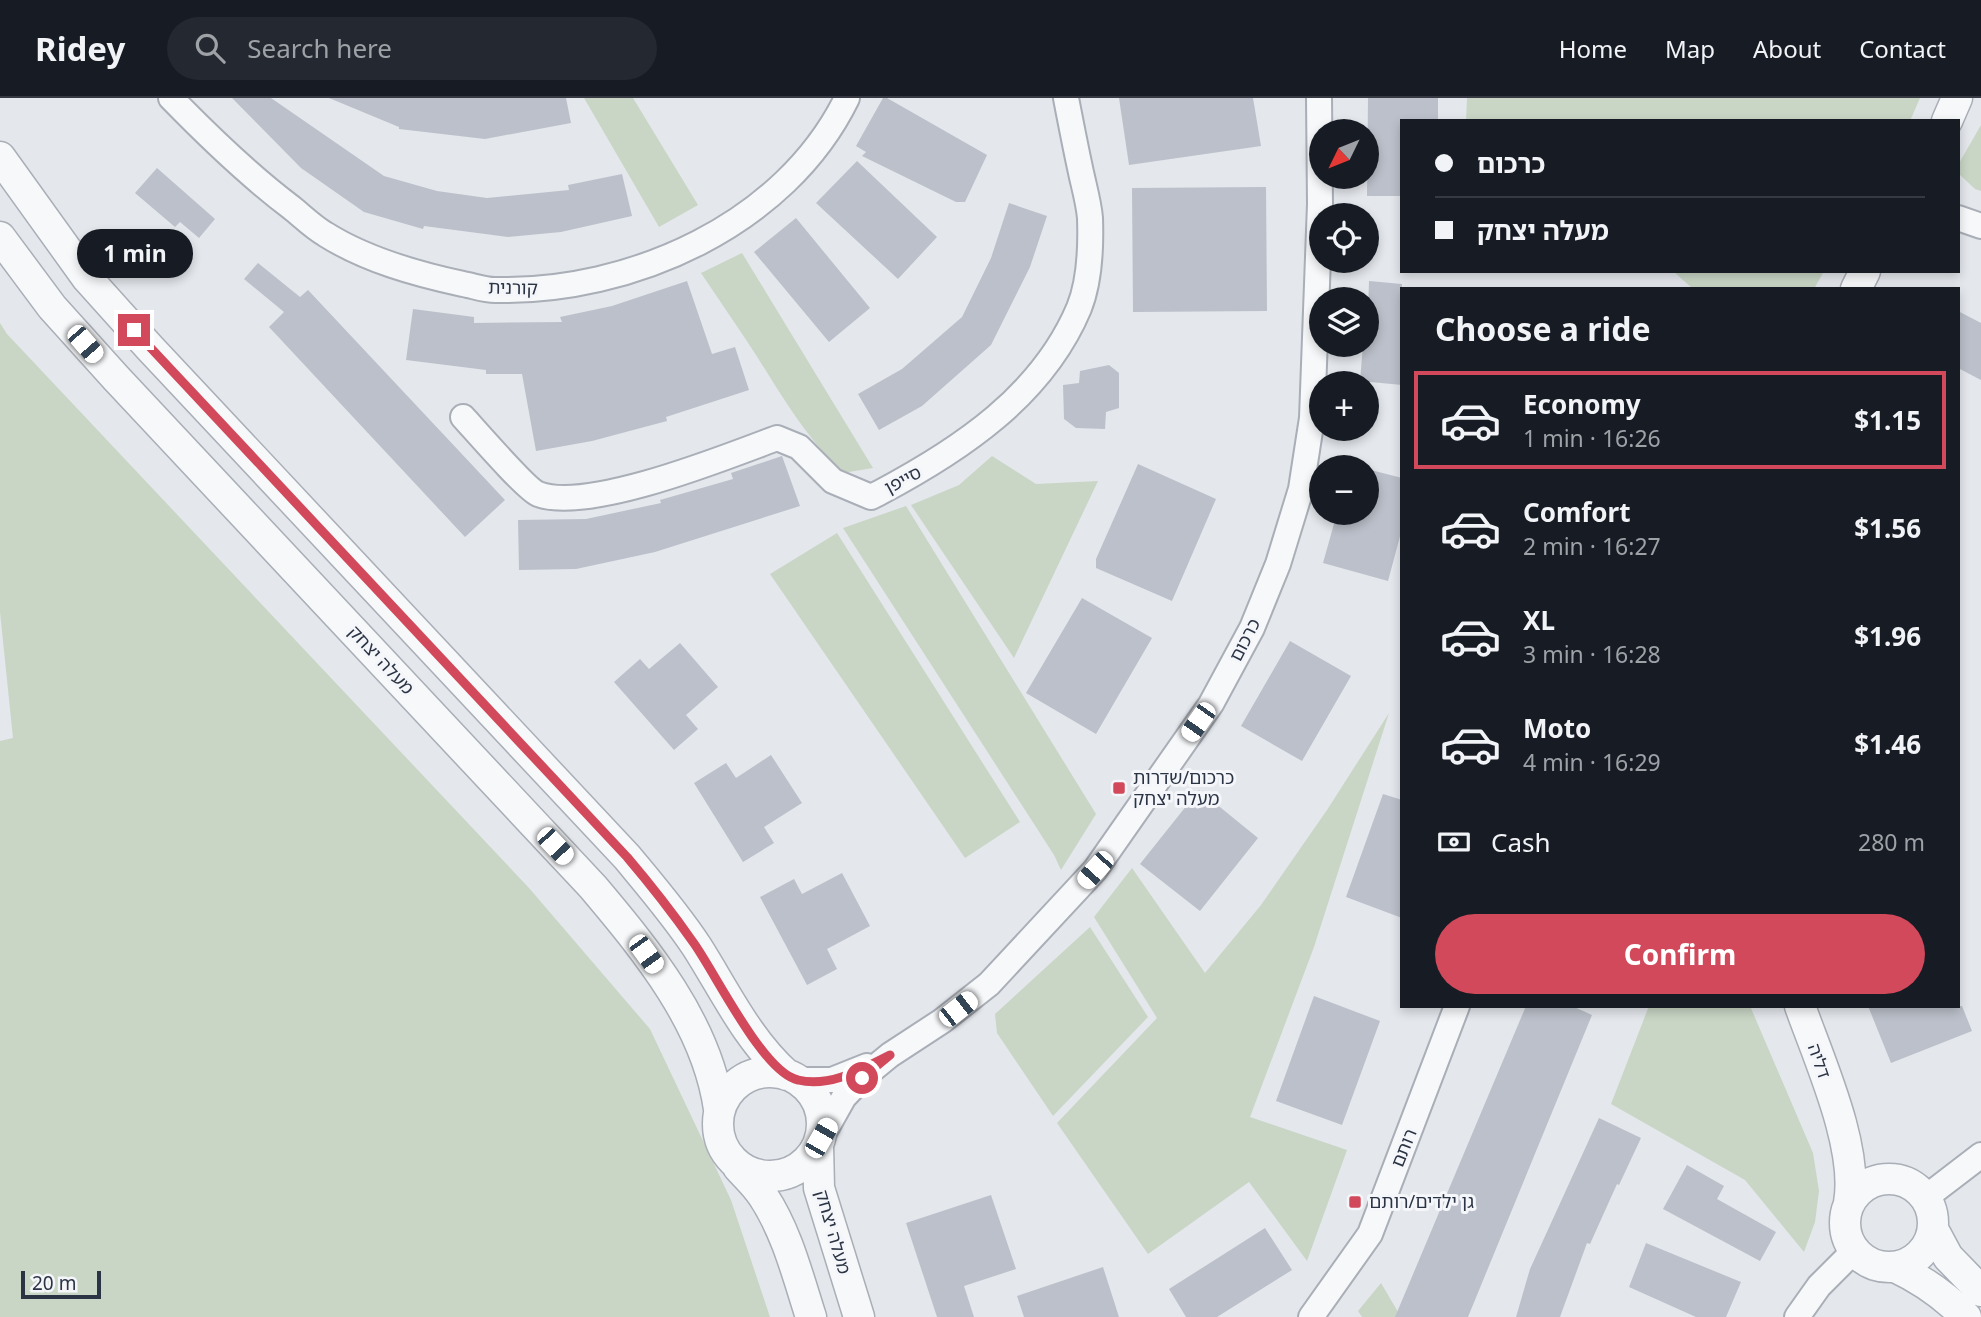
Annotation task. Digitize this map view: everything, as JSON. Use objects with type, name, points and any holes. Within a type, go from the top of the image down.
[{"type":"street","name":"קורנית","points":[[171,98],[227,155],[326,234],[385,263],[443,280],[492,290],[550,288],[616,274],[667,259],[720,232],[766,198],[806,161],[835,122],[847,98]]},
{"type":"street","name":"סייפן","points":[[463,417],[535,493],[561,499],[616,490],[691,470],[777,438],[799,447],[833,481],[871,497],[879,493],[929,466],[981,432],[1023,392],[1058,349],[1080,306],[1089,260],[1090,215],[1066,98]]},
{"type":"street","name":"כרכום","points":[[819,1142],[844,1097],[862,1078],[989,984],[1095,870],[1211,704],[1252,628],[1279,564],[1301,489],[1312,418],[1320,204],[1320,98]]},
{"type":"street","points":[[1948,119],[1957,98]]},
{"type":"street","points":[[0,158],[79,268],[111,305],[627,857],[694,944],[761,1049],[815,1097],[822,1120],[819,1142],[813,1155],[800,1168],[788,1174],[769,1177],[751,1174],[736,1164]]},
{"type":"street","points":[[1960,219],[1981,226]]},
{"type":"street","name":"מעלה יצחק","points":[[0,237],[52,307],[116,378],[583,876],[623,923],[657,969],[690,1022],[708,1062],[719,1109]]},
{"type":"street","name":"רותם","points":[[1311,1317],[1370,1234],[1456,1008]]},
{"type":"street","name":"דליה","points":[[1801,1008],[1838,1116],[1851,1167],[1849,1203]]},
{"type":"street","name":"כרכום","points":[[792,1077],[832,1080],[890,1055]]},
{"type":"street","points":[[792,1077],[769,1072],[741,1080],[727,1093],[719,1109],[717,1127],[724,1150],[761,1194],[773,1213],[793,1261],[811,1317]]},
{"type":"street","name":"דליה","points":[[1838,1116],[1859,1154],[1870,1168],[1885,1178]]},
{"type":"street","name":"מעלה יצחק","points":[[819,1142],[819,1188],[859,1317]]},
{"type":"street","points":[[1925,1198],[1981,1155]]},
{"type":"street","points":[[1885,1178],[1900,1180],[1914,1187],[1925,1198],[1932,1213],[1933,1229],[1928,1244],[1919,1256],[1895,1267],[1880,1267],[1865,1261],[1854,1251],[1845,1233],[1844,1217],[1849,1203],[1858,1191],[1871,1182],[1885,1178]]},
{"type":"street","points":[[1933,1229],[1948,1256],[1981,1291]]},
{"type":"street","points":[[1797,1317],[1819,1286],[1854,1251]]},
{"type":"street","points":[[1895,1267],[1923,1280],[1948,1298],[1966,1317]]},
{"type":"green space","points":[[584,98],[633,98],[698,205],[659,227]]},
{"type":"green space","points":[[1467,98],[1920,98],[1911,119],[1466,119]]},
{"type":"green space","points":[[1981,125],[1981,191],[1960,175],[1960,162]]},
{"type":"green space","points":[[742,253],[873,468],[843,473],[830,459],[796,417],[701,273]]},
{"type":"green space","points":[[1675,273],[1823,273],[1815,287],[1691,287]]},
{"type":"green space","points":[[0,323],[7,334],[529,888],[650,1029],[731,1200],[770,1317],[0,1317],[0,741],[13,738],[0,612]]},
{"type":"green space","points":[[992,456],[1036,484],[1098,481],[1014,658],[911,505],[959,485]]},
{"type":"green space","points":[[906,506],[1096,814],[1061,870],[1054,855],[843,528]]},
{"type":"green space","points":[[837,533],[1020,822],[965,858],[770,574]]},
{"type":"green space","points":[[1389,713],[1314,947],[1250,1117],[1347,1150],[1307,1261],[1249,1182],[1148,1254],[1057,1123],[1157,1018],[1094,917],[1132,868],[1205,973],[1261,905],[1327,810]]},
{"type":"green space","points":[[1090,927],[1148,1017],[1053,1116],[997,1033],[995,1014]]},
{"type":"green space","points":[[1648,1008],[1751,1008],[1813,1153],[1819,1191],[1815,1222],[1804,1252],[1745,1180],[1611,1104]]},
{"type":"green space","points":[[1381,1283],[1401,1317],[1362,1317],[1358,1311]]},
{"type":"building","points":[[232,98],[271,98],[384,176],[437,191],[487,198],[569,190],[568,185],[622,174],[632,216],[561,232],[508,237],[424,226],[423,229],[364,212],[301,168]]},
{"type":"building","points":[[329,98],[566,98],[571,123],[485,139],[399,129]]},
{"type":"building","points":[[883,98],[987,155],[965,202],[956,202],[862,156],[866,152],[856,146]]},
{"type":"building","points":[[1119,98],[1253,98],[1261,146],[1129,165]]},
{"type":"building","points":[[1368,98],[1438,98],[1438,119],[1400,119],[1400,196],[1367,196],[1367,189],[1379,189],[1379,119],[1368,119]]},
{"type":"building","points":[[857,161],[937,237],[898,279],[816,203]]},
{"type":"building","points":[[157,168],[215,219],[199,238],[180,222],[175,227],[135,193]]},
{"type":"building","points":[[1266,187],[1267,311],[1133,312],[1132,188]]},
{"type":"building","points":[[1009,203],[1047,216],[1030,267],[991,345],[922,406],[879,430],[858,394],[902,369],[962,317],[991,258]]},
{"type":"building","points":[[796,218],[870,308],[829,342],[754,252]]},
{"type":"building","points":[[258,263],[300,297],[308,290],[505,500],[465,537],[269,327],[284,312],[244,279]]},
{"type":"building","points":[[687,281],[712,354],[735,347],[749,390],[666,417],[667,421],[592,441],[536,451],[522,374],[486,374],[486,370],[406,360],[413,309],[474,317],[474,323],[562,322],[560,317],[612,306]]},
{"type":"building","points":[[1369,281],[1402,284],[1400,385],[1379,383],[1379,371],[1361,371],[1362,357],[1379,357],[1379,287],[1369,287]]},
{"type":"building","points":[[1960,312],[1981,323],[1981,380],[1960,369]]},
{"type":"building","points":[[1109,365],[1119,373],[1119,408],[1106,412],[1105,429],[1076,428],[1064,419],[1063,385],[1079,383],[1080,371]]},
{"type":"building","points":[[782,456],[800,506],[655,552],[576,569],[519,570],[518,520],[586,519],[661,503],[660,500],[733,479],[731,473]]},
{"type":"building","points":[[1138,464],[1216,499],[1172,601],[1096,568],[1096,559]]},
{"type":"building","points":[[1379,472],[1400,477],[1400,536],[1388,581],[1323,563],[1334,525],[1379,525]]},
{"type":"building","points":[[1082,598],[1152,638],[1096,734],[1026,693]]},
{"type":"building","points":[[1290,641],[1351,676],[1302,761],[1241,726]]},
{"type":"building","points":[[680,643],[718,687],[686,715],[698,729],[674,750],[614,682],[640,659],[649,669]]},
{"type":"building","points":[[771,755],[802,803],[764,827],[774,843],[743,862],[694,783],[726,763],[736,778]]},
{"type":"building","points":[[1199,790],[1258,838],[1200,911],[1140,864]]},
{"type":"building","points":[[1383,794],[1400,799],[1400,917],[1346,897]]},
{"type":"building","points":[[842,873],[870,926],[827,949],[837,969],[807,985],[760,897],[794,879],[802,894]]},
{"type":"building","points":[[1314,996],[1380,1021],[1342,1125],[1276,1101]]},
{"type":"building","points":[[1962,1006],[1972,1031],[1891,1063],[1869,1008]]},
{"type":"building","points":[[1525,1008],[1576,1008],[1592,1015],[1468,1317],[1395,1317]]},
{"type":"building","points":[[1599,1118],[1641,1138],[1590,1244],[1587,1243],[1560,1317],[1516,1317],[1530,1269]]},
{"type":"building","points":[[1687,1165],[1724,1186],[1717,1199],[1776,1232],[1760,1261],[1663,1209]]},
{"type":"building","points":[[991,1195],[1016,1269],[964,1286],[974,1317],[937,1317],[906,1223]]},
{"type":"building","points":[[1265,1228],[1292,1270],[1217,1317],[1186,1317],[1169,1289]]},
{"type":"building","points":[[1646,1243],[1741,1282],[1726,1317],[1696,1317],[1629,1287]]},
{"type":"building","points":[[1103,1267],[1119,1317],[1024,1317],[1017,1296]]},
{"type":"place","name":"כרכום/שדרות מעלה יצחק","points":[[1119,788]]},
{"type":"place","name":"גן ילדים/רותם","points":[[1355,1202]]},
{"type":"route","points":[[134,330],[627,857],[659,895],[694,944],[749,1032],[773,1062],[797,1080],[832,1080],[890,1055],[862,1078]]}]
